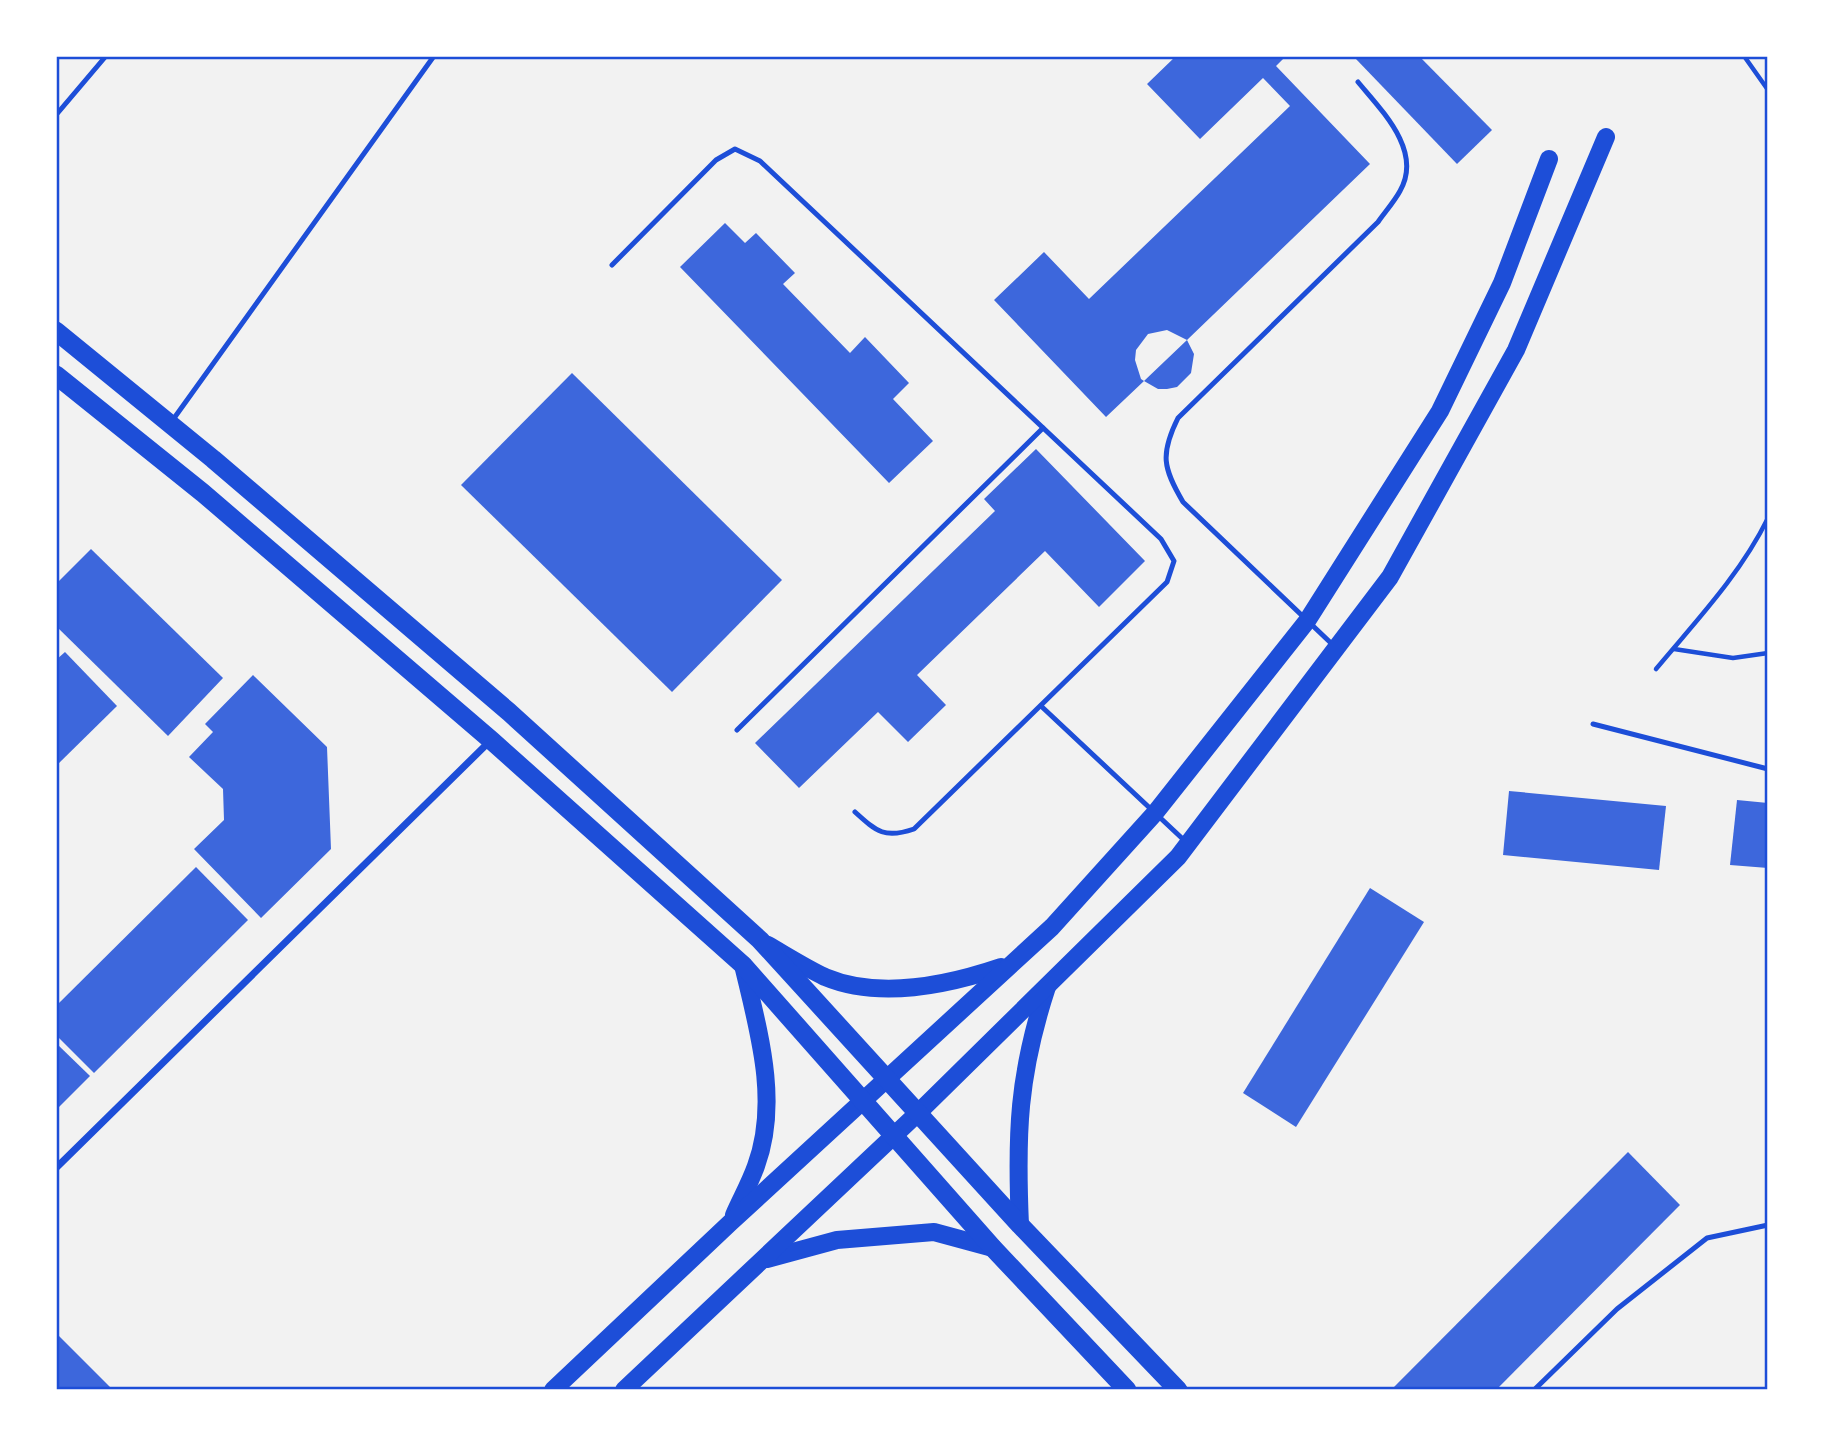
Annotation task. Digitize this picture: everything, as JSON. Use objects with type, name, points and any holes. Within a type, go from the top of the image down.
[{"type":"highway","points":[[56,331],[170,424],[509,712],[760,940],[1020,1225],[1178,1390]]},
{"type":"highway","points":[[56,375],[202,493],[491,740],[743,965],[993,1248],[1127,1390]]},
{"type":"main road","points":[[624,1390],[919,1112],[1188,844],[1390,577],[1516,350],[1606,137]]},
{"type":"main road","points":[[553,1390],[1052,927],[1155,813],[1307,621],[1440,411],[1502,283],[1549,159]]},
{"type":"main road","points":[[760,940],[827,977],[881,987],[958,981],[1008,965]]},
{"type":"main road","points":[[731,1222],[757,1164],[767,1114],[763,1049],[743,965]]},
{"type":"main road","points":[[1020,1225],[1017,1151],[1022,1086],[1029,1042],[1049,982]]},
{"type":"main road","points":[[763,1260],[837,1240],[934,1232],[993,1248]]},
{"type":"street","points":[[56,1168],[491,740]]},
{"type":"lane","points":[[56,115],[106,56]]},
{"type":"lane","points":[[170,424],[434,56]]},
{"type":"lane","points":[[1336,648],[1183,502],[1166,474],[1166,442],[1178,418],[1378,222],[1402,190],[1407,162],[1396,127],[1358,82]]},
{"type":"lane","points":[[611,265],[716,160],[735,149],[760,161],[1161,539],[1174,561],[1167,582],[914,829],[896,835],[875,830],[855,812]]},
{"type":"lane","points":[[737,730],[1043,428]]},
{"type":"lane","points":[[1041,706],[1188,844]]},
{"type":"lane","points":[[1592,724],[1768,769]]},
{"type":"lane","points":[[1534,1390],[1616,1309],[1707,1238],[1768,1225]]},
{"type":"path","points":[[1744,56],[1768,90]]},
{"type":"path","points":[[1656,669],[1747,556],[1768,518]]},
{"type":"path","points":[[1673,648],[1733,658],[1768,653]]},
{"type":"building","points":[[1176,56],[1286,56],[1276,66],[1370,164],[1187,340],[1167,330],[1148,334],[1136,350],[1135,360],[1144,381],[1106,417],[994,300],[1044,252],[1089,299],[1290,106],[1263,78],[1200,139],[1147,84]]},
{"type":"building","points":[[1419,56],[1492,130],[1457,164],[1355,58]]},
{"type":"building","points":[[725,223],[745,243],[756,233],[795,273],[783,284],[850,353],[865,337],[909,383],[893,399],[933,441],[889,483],[680,267]]},
{"type":"building","points":[[1187,340],[1194,354],[1191,373],[1177,387],[1158,389],[1144,381]]},
{"type":"building","points":[[572,373],[782,580],[672,692],[461,485]]},
{"type":"building","points":[[1036,449],[1145,561],[1099,607],[1045,551],[917,675],[946,705],[908,742],[878,712],[799,788],[755,743],[995,511],[984,499]]},
{"type":"building","points":[[91,549],[223,678],[168,736],[56,626],[56,584]]},
{"type":"building","points":[[65,652],[117,706],[56,766],[56,660]]},
{"type":"building","points":[[253,675],[327,747],[331,849],[261,918],[194,849],[224,820],[223,789],[189,757],[213,732],[205,724]]},
{"type":"building","points":[[1509,791],[1666,806],[1659,870],[1503,855]]},
{"type":"building","points":[[1737,800],[1768,803],[1768,868],[1730,865]]},
{"type":"building","points":[[196,867],[248,920],[94,1073],[56,1035],[56,1006]]},
{"type":"building","points":[[1370,888],[1424,922],[1296,1127],[1243,1093]]},
{"type":"building","points":[[56,1043],[90,1076],[56,1110]]},
{"type":"building","points":[[1628,1152],[1680,1205],[1496,1390],[1391,1390]]},
{"type":"building","points":[[56,1333],[113,1390],[56,1390]]}]
